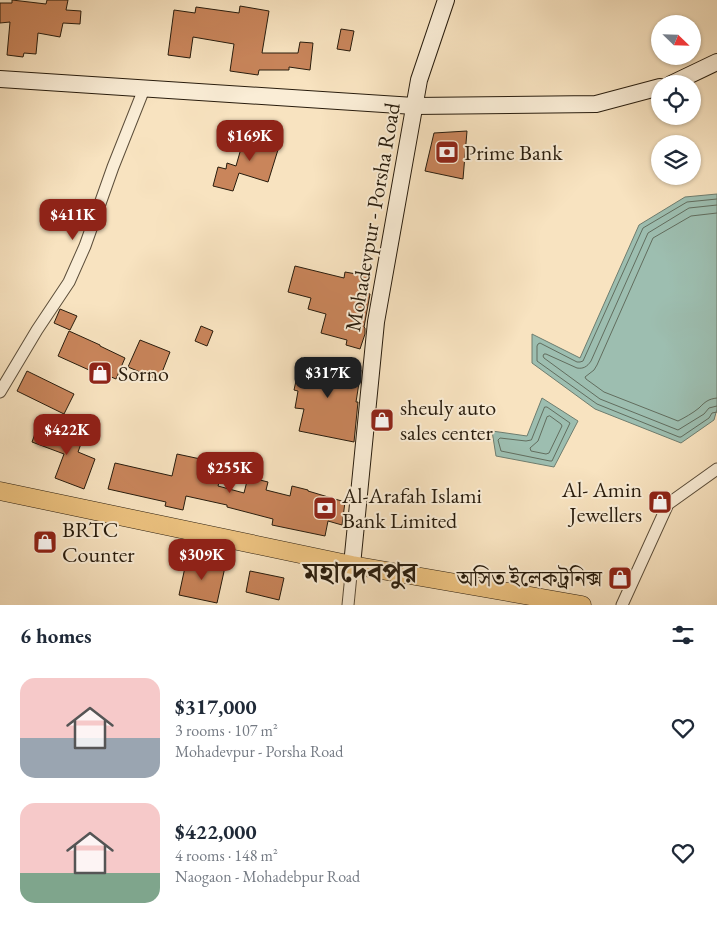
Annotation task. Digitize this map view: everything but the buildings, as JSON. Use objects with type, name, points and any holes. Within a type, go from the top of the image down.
[{"type":"main road","name":"Mohadevpur - Porsha Road","points":[[352,565],[376,322],[419,80],[446,0]]},
{"type":"main road","points":[[690,75],[717,62]]},
{"type":"main road","points":[[0,79],[414,106],[596,104],[651,89]]},
{"type":"main road","points":[[0,491],[352,565],[582,605]]},
{"type":"street","points":[[0,392],[37,330],[69,282],[85,246],[113,167],[144,89]]},
{"type":"street","points":[[622,605],[668,504],[717,469]]},
{"type":"street","points":[[348,605],[352,565]]},
{"type":"water","points":[[717,194],[717,409],[714,420],[681,443],[595,409],[532,363],[532,334],[580,358],[639,225],[685,197]]},
{"type":"water","points":[[542,398],[578,421],[554,467],[496,456],[492,431],[527,436]]},
{"type":"place","name":"Prime Bank","points":[[447,152]]},
{"type":"place","name":"Sorno","points":[[100,373]]},
{"type":"place","name":"sheuly auto sales center","points":[[382,420]]},
{"type":"place","name":"Al- Amin Jewellers","points":[[660,502]]},
{"type":"place","name":"Al-Arafah Islami Bank Limited","points":[[325,508]]},
{"type":"place","name":"BRTC Counter","points":[[45,542]]},
{"type":"place","name":"অসিত ইলেকট্রনিক্স","points":[[620,578]]},
{"type":"district","name":"মহাদেবপুর","points":[[360,572]]}]
